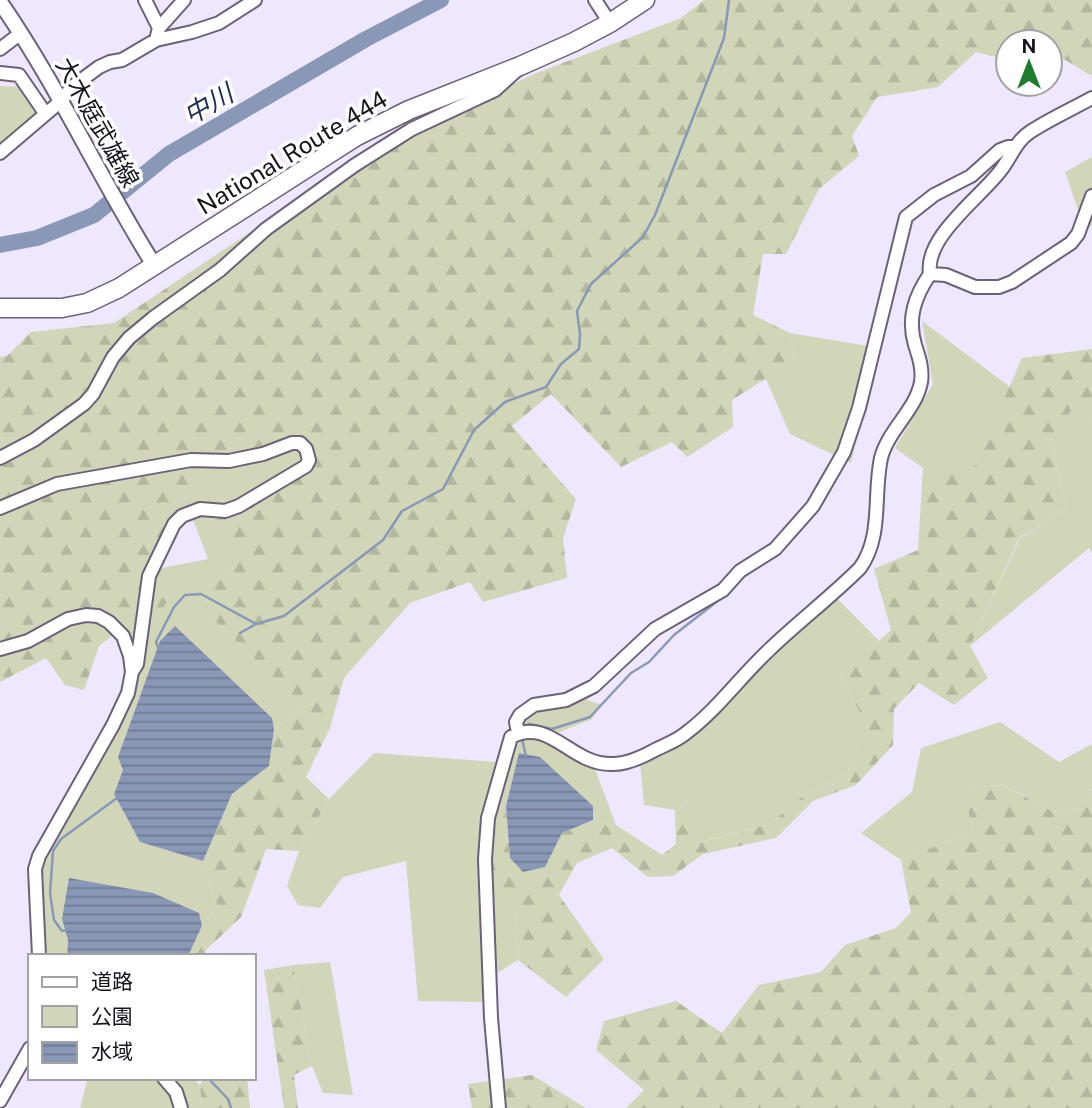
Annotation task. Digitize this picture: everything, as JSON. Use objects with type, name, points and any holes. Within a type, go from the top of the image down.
[{"type":"highway","name":"National Route 444","points":[[0,308],[62,308],[87,303],[119,288],[357,136],[409,110],[520,66],[610,23],[645,0]]},
{"type":"main road","name":"大木庭武雄線","points":[[0,2],[61,101],[134,234],[154,265]]},
{"type":"street","points":[[145,0],[157,34]]},
{"type":"street","points":[[0,153],[61,101],[72,86],[99,67],[122,60],[157,34],[184,0]]},
{"type":"street","points":[[157,34],[192,32],[219,23],[255,0]]},
{"type":"street","points":[[595,0],[610,23]]},
{"type":"street","points":[[0,49],[21,33]]},
{"type":"street","points":[[0,458],[34,440],[84,404],[93,394],[113,357],[129,338],[220,270],[266,229],[355,165],[412,129],[495,90],[520,66]]},
{"type":"street","points":[[0,73],[19,75],[45,113]]},
{"type":"street","points":[[0,82],[24,82]]},
{"type":"street","points":[[499,1108],[491,1018],[485,859],[488,818],[511,737],[522,732],[535,731],[552,738],[587,760],[601,764],[616,765],[643,756],[683,736],[705,718],[770,648],[860,568],[875,537],[881,458],[887,440],[921,385],[922,371],[911,324],[913,306],[930,274],[928,261],[947,229],[1001,169],[1028,133],[1092,98]]},
{"type":"street","points":[[522,732],[516,722],[520,715],[534,705],[566,700],[594,686],[655,629],[723,590],[740,571],[775,550],[813,506],[844,453],[859,408],[906,217],[934,195],[971,176],[1000,150],[1015,147]]},
{"type":"street","points":[[930,274],[946,275],[975,287],[991,289],[1012,282],[1072,243],[1092,196]]},
{"type":"street","points":[[0,508],[57,484],[191,460],[229,461],[263,454],[292,443],[300,443],[306,449],[309,460],[306,466],[239,506],[225,511],[200,509],[182,516],[174,524],[149,576],[137,664],[132,672]]},
{"type":"street","points":[[0,649],[28,641],[68,619],[86,615],[98,616],[109,622],[122,636],[131,656],[132,672],[128,693],[40,856],[36,869],[39,954]]},
{"type":"street","points":[[0,1101],[28,1052]]},
{"type":"street","points":[[166,1080],[176,1092],[181,1108]]},
{"type":"green space","points":[[704,0],[1092,0],[1092,76],[1064,59],[1064,28],[994,28],[994,56],[976,52],[938,87],[877,97],[852,136],[859,156],[819,189],[786,254],[763,254],[753,315],[790,333],[795,360],[732,400],[733,427],[687,457],[672,442],[621,467],[551,394],[512,426],[576,499],[563,538],[567,578],[483,602],[470,582],[410,603],[344,678],[330,728],[306,777],[329,799],[299,851],[266,849],[241,917],[205,951],[206,954],[189,954],[202,926],[218,907],[203,861],[232,794],[269,766],[274,729],[304,707],[206,612],[206,588],[232,568],[217,519],[305,458],[290,438],[196,486],[190,512],[174,515],[156,569],[175,589],[140,644],[116,633],[99,646],[84,690],[65,685],[46,658],[0,682],[0,357],[7,356],[31,332],[114,323],[367,154],[534,74],[681,18]]},
{"type":"green space","points":[[0,86],[22,87],[38,115],[0,146]]},
{"type":"green space","points":[[1092,157],[1092,226],[1084,227],[1065,172]]},
{"type":"green space","points":[[922,321],[1010,387],[974,468],[923,468],[895,448],[933,384]]},
{"type":"green space","points":[[790,333],[880,348],[851,463],[790,434],[765,377],[795,360]]},
{"type":"green space","points":[[1092,349],[1092,421],[1074,407],[1051,440],[1066,508],[1019,538],[970,646],[988,678],[954,705],[919,683],[894,709],[893,745],[856,785],[813,801],[776,838],[703,854],[673,876],[648,877],[612,848],[577,863],[559,895],[604,959],[566,997],[518,960],[515,910],[481,889],[483,808],[506,806],[510,858],[545,867],[562,833],[593,820],[616,825],[662,855],[676,844],[675,810],[687,799],[701,842],[770,824],[804,795],[847,774],[869,729],[840,676],[891,630],[874,569],[918,550],[923,468],[974,468],[1022,358]]},
{"type":"green space","points":[[1074,406],[1092,421],[1092,553],[1089,548],[970,646],[1020,538],[1066,508],[1051,440]]},
{"type":"green space","points":[[290,438],[306,458],[232,568],[206,588],[206,612],[304,707],[274,729],[272,718],[123,770],[114,794],[140,842],[203,861],[218,907],[202,926],[198,913],[62,919],[68,940],[67,954],[45,954],[40,871],[121,724],[139,671],[156,569],[208,559],[190,512],[195,486]]},
{"type":"green space","points":[[827,588],[879,641],[840,676],[869,729],[847,774],[804,795],[770,824],[700,842],[687,799],[675,810],[644,805],[639,752],[684,731],[775,635]]},
{"type":"green space","points":[[577,696],[602,705],[592,719],[557,733],[590,756],[616,825],[593,820],[593,806],[519,754],[506,806],[483,808],[515,910],[518,960],[486,980],[484,1002],[418,1001],[406,861],[343,877],[320,908],[298,905],[287,886],[299,851],[329,799],[374,753],[497,762],[514,718]]},
{"type":"green space","points":[[1000,722],[1059,762],[1092,744],[1092,789],[1084,808],[1058,814],[1003,785],[966,788],[972,832],[901,860],[861,833],[912,792],[921,748]]},
{"type":"green space","points":[[1002,785],[1058,814],[1084,808],[1092,789],[1092,1108],[626,1108],[644,1090],[596,1050],[604,1021],[676,1001],[722,1033],[759,985],[821,972],[845,945],[896,928],[911,912],[901,860],[972,832],[965,788]]},
{"type":"green space","points":[[330,962],[353,1095],[323,1093],[312,1066],[293,965]]},
{"type":"green space","points":[[293,965],[312,1066],[294,1075],[298,1108],[284,1108],[264,970]]},
{"type":"green space","points":[[532,1075],[586,1108],[472,1108],[468,1084]]},
{"type":"green space","points":[[87,1080],[194,1080],[200,1085],[202,1108],[80,1108]]},
{"type":"green space","points":[[203,1080],[247,1080],[250,1108],[202,1108],[200,1085]]},
{"type":"water","points":[[175,626],[272,718],[274,729],[269,766],[232,794],[203,861],[140,842],[114,794],[123,770],[118,757],[160,641]]},
{"type":"water","points":[[519,753],[540,757],[593,806],[593,820],[562,833],[545,867],[523,872],[510,858],[506,806]]},
{"type":"water","points":[[69,878],[153,893],[199,913],[202,926],[189,954],[67,954],[68,940],[62,919]]},
{"type":"waterway","name":"中川","points":[[0,245],[37,238],[94,215],[169,154],[366,39],[441,0]]},
{"type":"waterway","points":[[240,633],[256,624],[284,616],[383,540],[402,511],[443,489],[474,430],[505,402],[546,387],[561,364],[579,349],[577,311],[591,284],[643,237],[655,215],[724,38],[729,0]]},
{"type":"waterway","points":[[159,650],[156,642],[174,607],[185,595],[201,594],[256,624]]},
{"type":"waterway","points":[[525,726],[529,724],[552,729],[590,717],[631,673],[649,662],[674,635],[724,596]]},
{"type":"waterway","points":[[522,739],[526,756]]},
{"type":"waterway","points":[[67,930],[62,931],[54,920],[50,893],[53,851],[61,839],[117,798]]},
{"type":"waterway","points":[[210,1080],[228,1099],[231,1108]]}]
